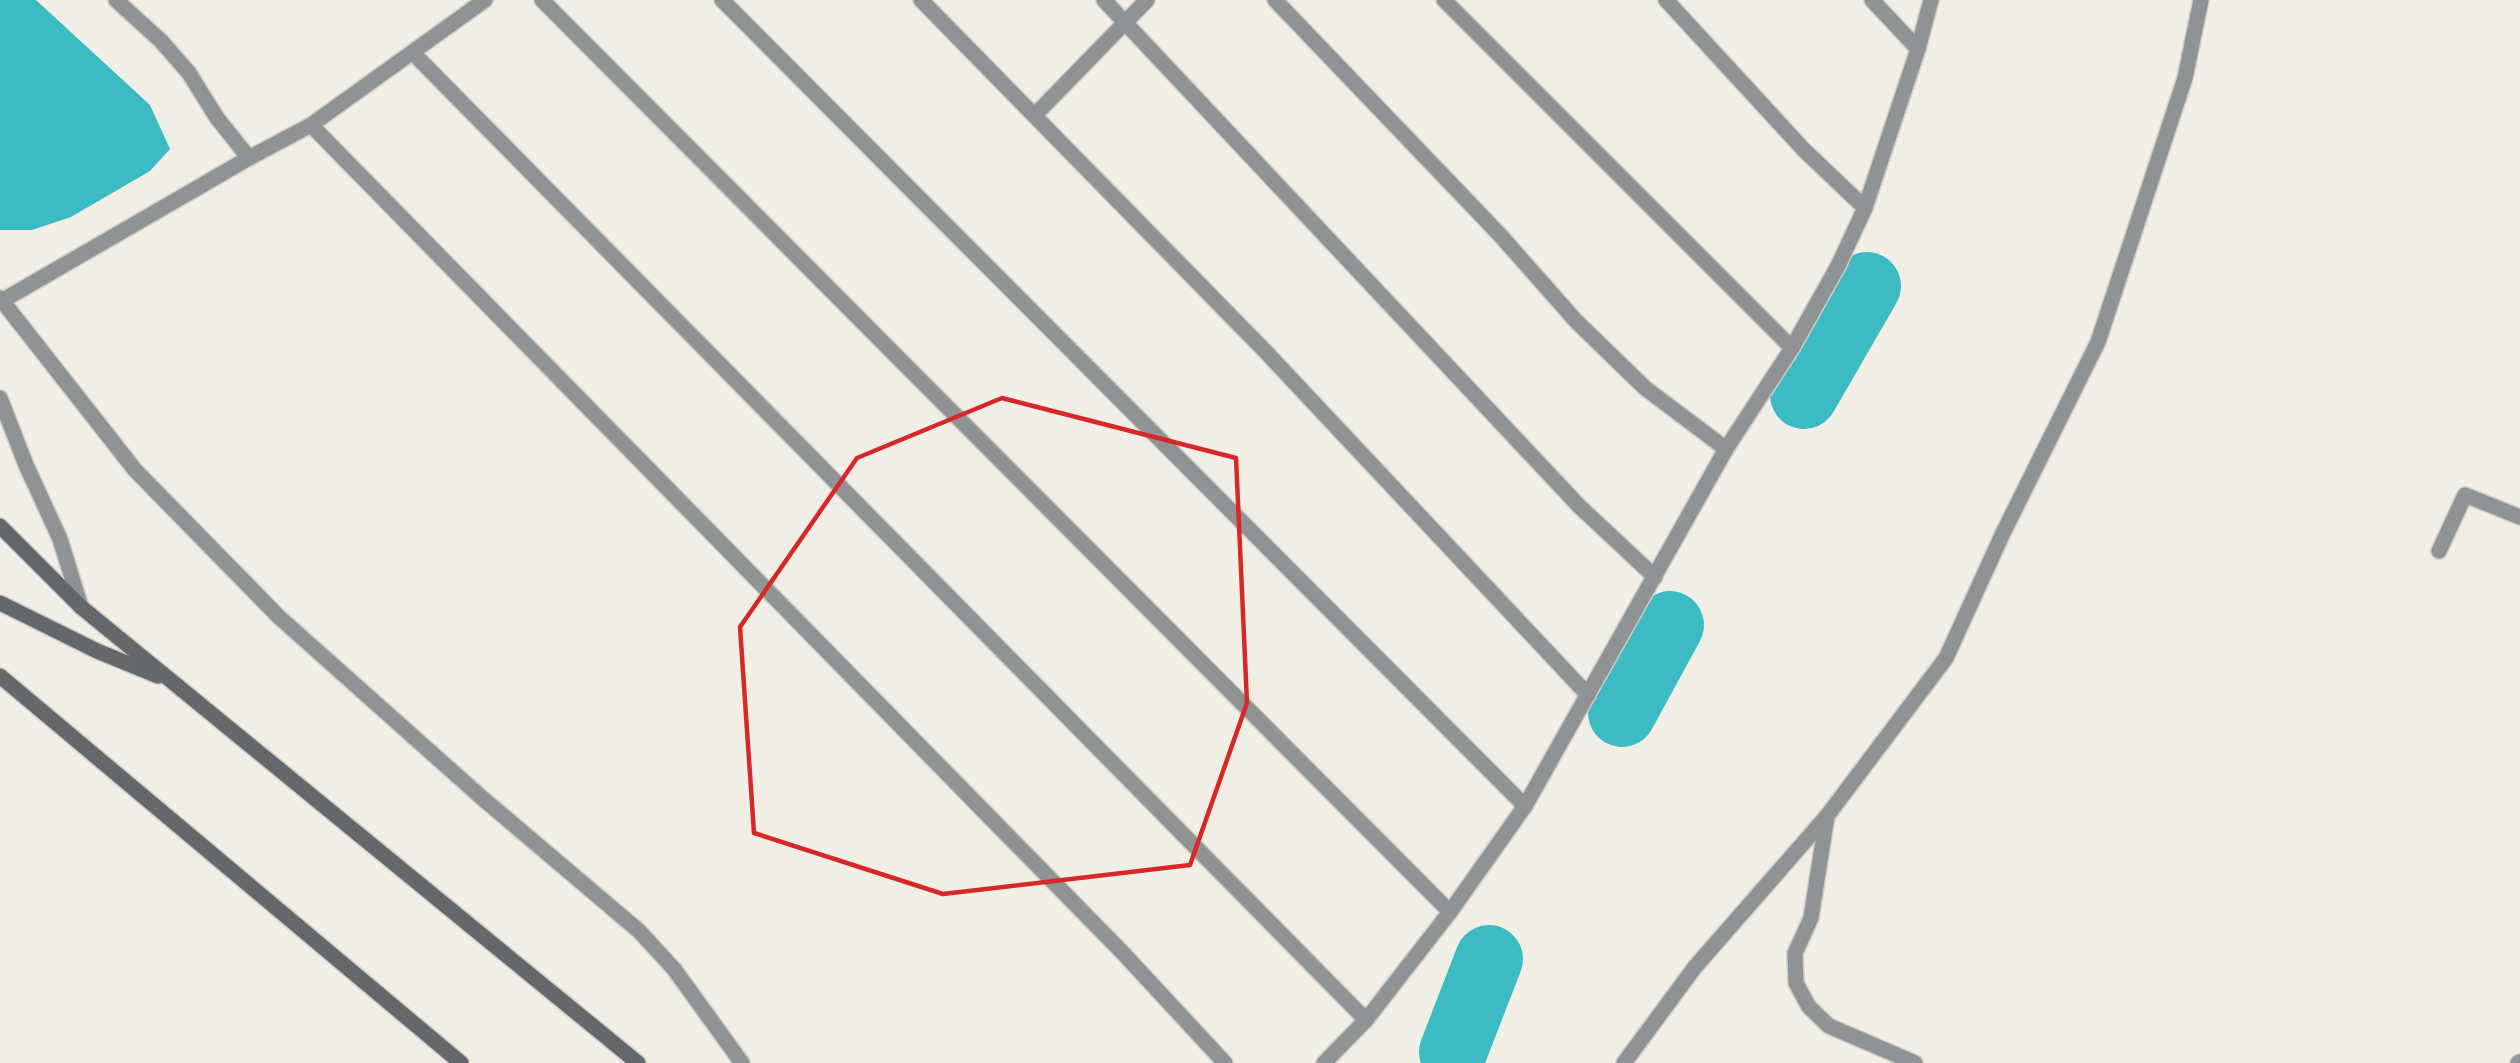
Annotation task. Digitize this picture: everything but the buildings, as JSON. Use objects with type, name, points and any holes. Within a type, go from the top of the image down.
[{"type":"main road","points":[[0,526],[81,607],[638,1063]]},
{"type":"main road","points":[[0,603],[97,651],[172,682]]},
{"type":"main road","points":[[0,676],[461,1063]]},
{"type":"street","points":[[116,0],[161,41],[189,73],[217,118],[249,158]]},
{"type":"street","points":[[485,0],[311,125],[1,300],[135,470],[279,617],[639,931],[674,969],[742,1063]]},
{"type":"street","points":[[542,0],[1450,912]]},
{"type":"street","points":[[722,0],[1525,806]]},
{"type":"street","points":[[921,0],[1265,351],[1588,694]]},
{"type":"street","points":[[1104,0],[1579,506],[1655,577]]},
{"type":"street","points":[[1035,116],[1147,0]]},
{"type":"street","points":[[1275,0],[1500,235],[1576,321],[1645,388],[1726,449]]},
{"type":"street","points":[[1444,0],[1792,348]]},
{"type":"street","points":[[1666,0],[1804,150],[1864,208]]},
{"type":"street","points":[[1872,0],[1918,49]]},
{"type":"street","points":[[1324,1063],[1366,1020],[1450,912],[1525,806],[1726,449],[1792,348],[1838,266],[1864,208],[1918,49],[1931,0]]},
{"type":"street","points":[[1623,1063],[1695,967],[1827,816],[1946,658],[2003,533],[2098,342],[2185,78],[2201,0]]},
{"type":"street","points":[[413,53],[1366,1020]]},
{"type":"street","points":[[311,125],[1122,952],[1225,1063]]},
{"type":"street","points":[[0,398],[26,465],[60,539],[81,607]]},
{"type":"street","points":[[2439,551],[2465,495],[2520,517]]},
{"type":"street","points":[[1827,816],[1811,918],[1795,954],[1796,982],[1809,1007],[1828,1026],[1915,1063]]},
{"type":"highlighted area","points":[[1002,398],[1236,458],[1247,703],[1190,865],[943,894],[754,833],[740,627],[857,458]]},
{"type":"water","points":[[0,0],[36,0],[150,105],[170,149],[150,171],[71,217],[32,230],[0,230]]},
{"type":"waterway","points":[[1804,395],[1867,286]]},
{"type":"waterway","points":[[1622,713],[1670,625]]},
{"type":"waterway","points":[[1453,1052],[1489,959]]}]
